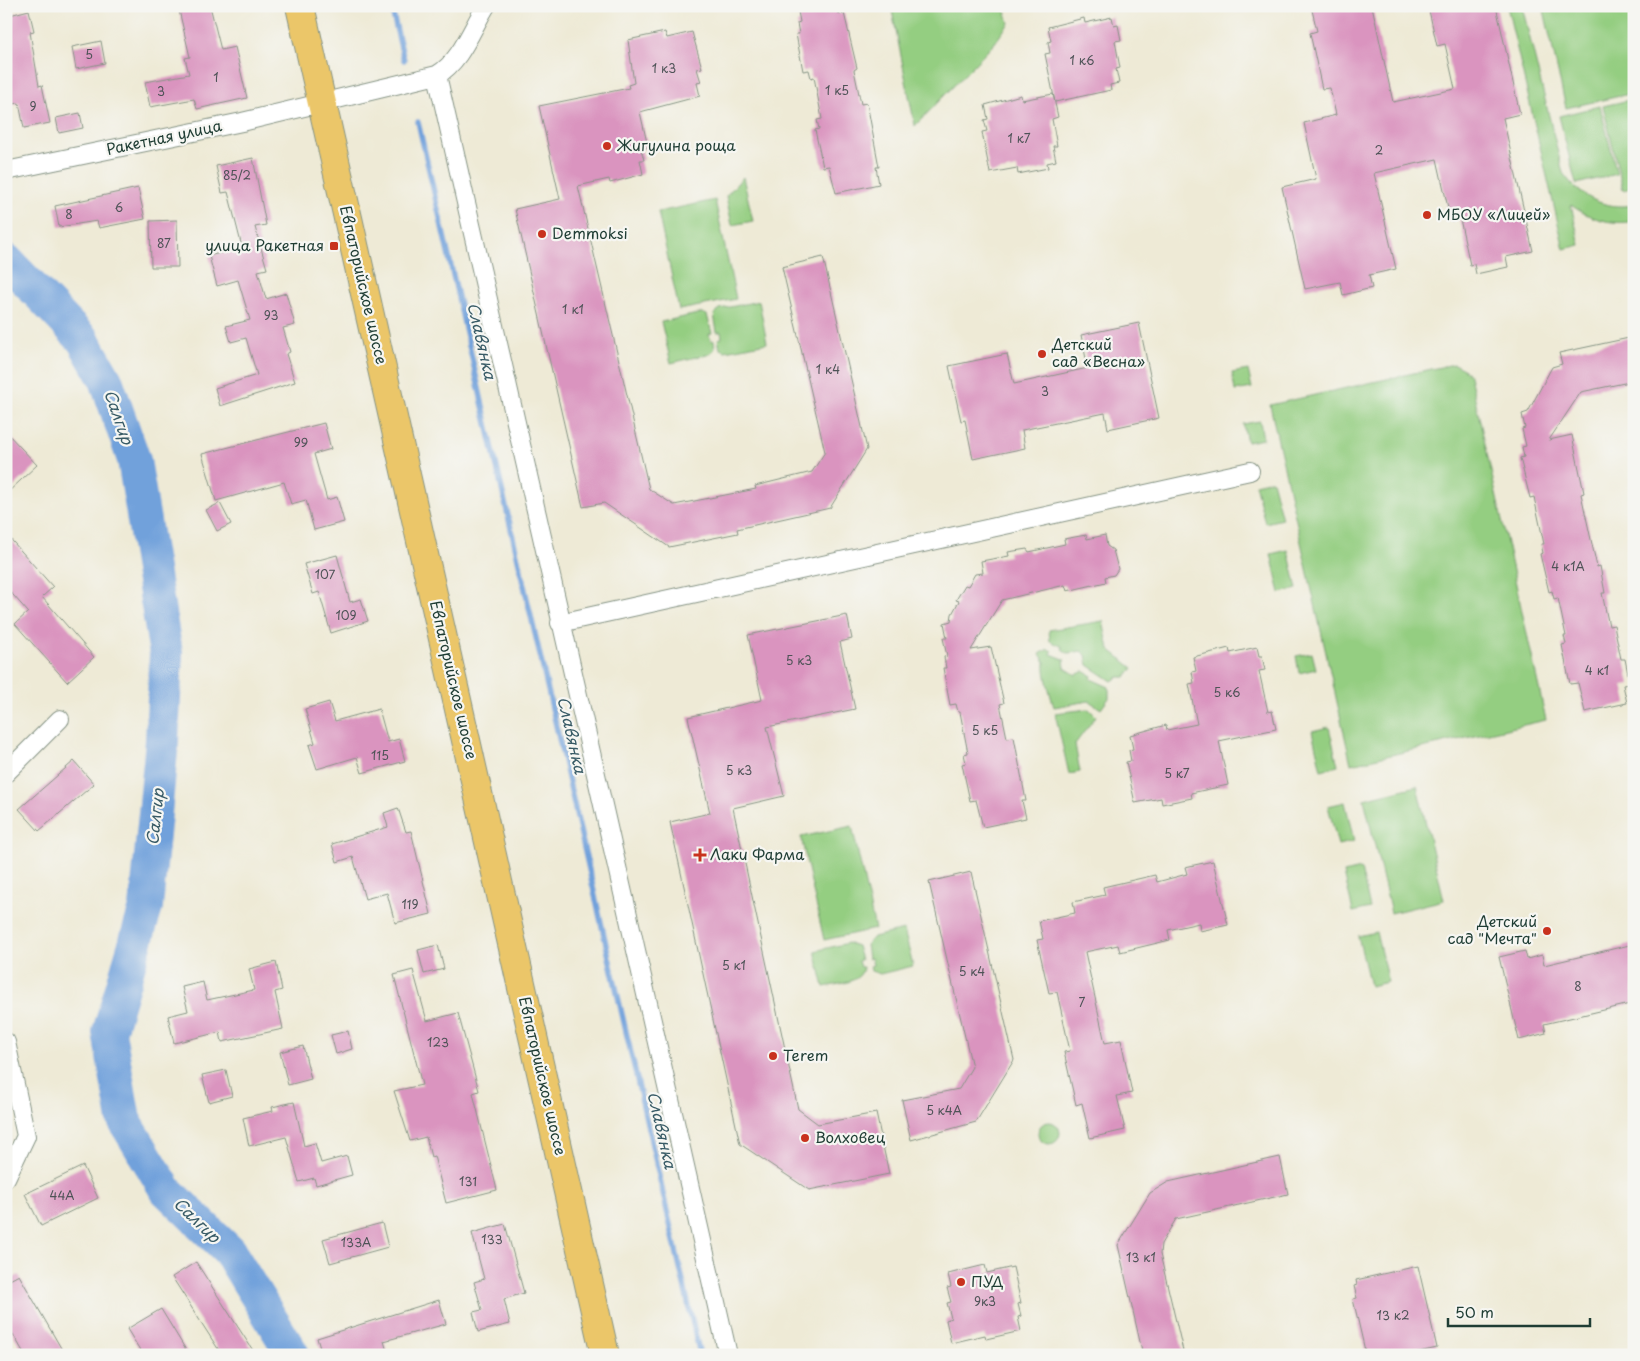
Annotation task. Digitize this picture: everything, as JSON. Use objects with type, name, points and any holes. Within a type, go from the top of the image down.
[{"type":"main road","name":"Евпаторийское шоссе","points":[[300,6],[605,1355]]},
{"type":"street","points":[[486,6],[457,58],[448,68],[437,75],[560,623],[728,1355]]},
{"type":"street","name":"Ракетная улица","points":[[6,171],[242,122],[437,75]]},
{"type":"street","points":[[560,623],[1250,471]]},
{"type":"street","points":[[6,773],[60,719]]},
{"type":"street","points":[[6,1042],[26,1136],[6,1178]]},
{"type":"green space","points":[[891,6],[1004,6],[1009,23],[994,44],[915,126]]},
{"type":"green space","points":[[1507,6],[1522,6],[1563,173],[1577,189],[1594,200],[1613,205],[1634,205],[1634,221],[1609,222],[1585,214],[1571,205],[1580,245],[1564,249]]},
{"type":"green space","points":[[1543,6],[1634,6],[1634,93],[1566,108]]},
{"type":"green space","points":[[1634,99],[1634,187],[1623,190],[1603,106]]},
{"type":"green space","points":[[1600,106],[1617,174],[1576,184],[1559,116]]},
{"type":"green space","points":[[743,177],[753,221],[732,225],[726,196]]},
{"type":"green space","points":[[715,200],[736,299],[679,310],[658,212]]},
{"type":"green space","points":[[759,301],[767,343],[725,351],[720,349],[718,339],[722,338],[721,332],[717,332],[714,314],[720,309]]},
{"type":"green space","points":[[702,313],[707,315],[712,333],[709,334],[711,341],[714,340],[715,349],[709,354],[671,363],[661,322]]},
{"type":"green space","points":[[1454,364],[1465,370],[1470,376],[1546,720],[1351,764],[1270,405]]},
{"type":"green space","points":[[1248,370],[1252,388],[1235,391],[1232,373]]},
{"type":"green space","points":[[1260,421],[1263,439],[1247,442],[1243,424]]},
{"type":"green space","points":[[1272,480],[1282,519],[1265,523],[1255,484]]},
{"type":"green space","points":[[1288,550],[1297,589],[1280,593],[1271,554]]},
{"type":"green space","points":[[1103,621],[1109,649],[1133,668],[1126,677],[1118,677],[1112,681],[1088,665],[1086,655],[1082,651],[1068,653],[1062,649],[1063,647],[1050,641],[1049,630]]},
{"type":"green space","points":[[1048,649],[1052,651],[1051,654],[1064,659],[1065,668],[1076,675],[1084,671],[1092,676],[1091,679],[1109,687],[1109,698],[1101,709],[1089,701],[1054,707],[1046,678],[1045,662],[1040,654]]},
{"type":"green space","points":[[1312,653],[1316,669],[1299,673],[1296,656]]},
{"type":"green space","points":[[1089,709],[1096,716],[1075,744],[1080,772],[1069,774],[1055,713]]},
{"type":"green space","points":[[1329,727],[1338,766],[1321,770],[1312,731]]},
{"type":"green space","points":[[1417,786],[1444,900],[1391,913],[1364,799]]},
{"type":"green space","points":[[1345,802],[1354,841],[1338,845],[1328,806]]},
{"type":"green space","points":[[852,826],[875,929],[824,940],[801,837]]},
{"type":"green space","points":[[1361,869],[1370,908],[1353,912],[1344,873]]},
{"type":"green space","points":[[904,930],[913,966],[880,974],[871,971],[870,966],[873,965],[871,958],[868,959],[866,945],[873,937]]},
{"type":"green space","points":[[1376,932],[1388,982],[1370,986],[1358,936]]},
{"type":"green space","points":[[848,943],[857,946],[861,960],[858,961],[860,967],[863,967],[862,972],[854,980],[824,987],[815,951]]},
{"type":"green space","points":[[1049,1122],[1057,1125],[1060,1133],[1057,1141],[1049,1144],[1041,1141],[1038,1133],[1041,1125]]},
{"type":"water","points":[[6,245],[78,314],[46,316],[6,281]]},
{"type":"building","points":[[178,6],[210,6],[221,50],[235,47],[247,98],[197,109],[194,99],[150,107],[145,82],[189,74],[185,58],[190,57]]},
{"type":"building","points":[[797,6],[838,6],[839,14],[844,13],[857,68],[854,70],[861,104],[867,103],[879,167],[876,167],[879,184],[836,193],[829,166],[823,167],[815,130],[819,129],[817,120],[822,119],[814,77],[811,78],[809,70],[803,71],[796,34],[799,34],[797,23],[800,22]]},
{"type":"building","points":[[1311,6],[1372,6],[1393,102],[1455,89],[1445,44],[1437,46],[1428,6],[1496,6],[1520,114],[1503,118],[1533,251],[1506,257],[1508,267],[1476,274],[1474,264],[1470,265],[1460,219],[1451,221],[1437,159],[1374,173],[1396,269],[1369,275],[1372,288],[1343,295],[1340,282],[1305,289],[1282,187],[1316,179],[1304,123],[1336,115],[1330,88],[1322,89],[1310,33],[1317,31]]},
{"type":"building","points":[[29,10],[34,31],[30,32],[39,86],[42,85],[50,123],[24,128],[19,103],[6,105],[6,16]]},
{"type":"building","points":[[1112,17],[1114,26],[1118,25],[1121,40],[1115,41],[1120,68],[1116,69],[1119,83],[1110,85],[1111,90],[1055,102],[1045,54],[1050,53],[1048,42],[1051,41],[1048,27],[1084,18],[1085,23]]},
{"type":"building","points":[[665,32],[667,38],[692,32],[702,68],[697,69],[701,82],[697,83],[700,96],[640,112],[648,147],[641,149],[644,160],[640,160],[643,174],[610,183],[609,179],[578,186],[649,489],[674,505],[756,489],[755,486],[812,472],[825,452],[782,267],[823,257],[867,449],[830,508],[737,529],[738,533],[669,547],[604,503],[583,507],[515,209],[560,199],[539,106],[629,88],[628,85],[634,83],[628,40]]},
{"type":"building","points":[[101,41],[105,63],[76,69],[72,47]]},
{"type":"building","points":[[1053,94],[1058,117],[1052,119],[1057,146],[1053,146],[1056,161],[1047,163],[1048,168],[1018,174],[1017,168],[990,173],[982,132],[987,131],[984,120],[988,119],[985,105],[1021,95],[1022,100]]},
{"type":"building","points":[[80,113],[83,128],[59,133],[56,118]]},
{"type":"building","points":[[253,158],[266,225],[255,227],[267,269],[258,271],[266,299],[286,293],[295,325],[283,328],[290,352],[286,354],[295,382],[220,406],[215,388],[257,375],[246,338],[231,342],[226,326],[250,320],[238,280],[217,286],[209,256],[242,247],[228,192],[222,193],[216,166]]},
{"type":"building","points":[[138,188],[145,219],[99,228],[97,221],[59,227],[55,206]]},
{"type":"building","points":[[177,220],[178,267],[151,267],[150,221]]},
{"type":"building","points":[[1139,323],[1159,418],[1108,429],[1105,413],[1022,430],[1025,448],[973,459],[965,420],[961,421],[949,366],[1007,354],[1014,384],[1088,368],[1081,335]]},
{"type":"building","points":[[1629,338],[1634,359],[1634,381],[1581,392],[1549,440],[1572,435],[1584,493],[1581,494],[1597,567],[1600,566],[1605,593],[1602,593],[1609,626],[1614,625],[1621,659],[1625,659],[1630,684],[1623,685],[1627,703],[1585,712],[1578,683],[1570,684],[1562,645],[1566,644],[1564,636],[1566,636],[1558,598],[1554,599],[1552,591],[1549,592],[1540,554],[1543,553],[1541,544],[1544,544],[1534,497],[1530,498],[1520,458],[1524,457],[1522,447],[1526,446],[1522,429],[1525,428],[1522,414],[1528,412],[1552,367],[1562,364],[1559,353]]},
{"type":"building","points":[[324,423],[331,449],[314,454],[327,500],[337,497],[344,522],[314,530],[306,500],[291,504],[284,482],[216,501],[202,454]]},
{"type":"building","points":[[6,432],[37,465],[6,494]]},
{"type":"building","points":[[220,503],[231,524],[217,531],[206,510]]},
{"type":"building","points":[[6,534],[53,587],[42,597],[94,657],[67,682],[15,624],[28,612],[6,587]]},
{"type":"building","points":[[1086,535],[1087,539],[1105,535],[1107,546],[1113,550],[1118,569],[1114,575],[1105,577],[1106,582],[1067,591],[1065,585],[1002,600],[971,650],[991,647],[1004,703],[1000,704],[1007,738],[1014,737],[1026,801],[1022,801],[1026,818],[983,827],[976,800],[970,801],[962,764],[966,763],[964,754],[968,753],[960,712],[958,712],[956,704],[950,705],[943,668],[946,668],[944,657],[947,656],[943,638],[947,638],[944,623],[951,621],[952,614],[959,601],[956,600],[965,585],[968,586],[975,574],[983,573],[981,561],[1009,556],[1008,552],[1027,549],[1029,552],[1065,544],[1064,539]]},
{"type":"building","points":[[337,555],[350,602],[361,599],[368,621],[331,633],[319,592],[313,594],[304,564]]},
{"type":"building","points":[[847,615],[852,639],[840,642],[855,709],[767,727],[784,796],[733,808],[798,1109],[818,1124],[876,1113],[889,1174],[809,1190],[740,1144],[670,822],[710,813],[688,717],[762,700],[748,635]]},
{"type":"building","points":[[1257,647],[1259,656],[1262,656],[1265,670],[1259,671],[1268,712],[1272,711],[1276,729],[1219,741],[1228,785],[1191,793],[1192,798],[1162,804],[1161,798],[1135,803],[1126,762],[1131,761],[1129,750],[1133,749],[1130,735],[1166,725],[1167,730],[1197,724],[1189,684],[1194,683],[1192,672],[1196,671],[1193,657],[1229,648],[1230,653]]},
{"type":"building","points":[[329,702],[335,721],[379,709],[388,742],[399,739],[405,761],[362,773],[357,757],[317,769],[309,745],[315,743],[305,709]]},
{"type":"building","points":[[74,761],[94,784],[39,831],[19,809]]},
{"type":"building","points":[[398,808],[406,832],[411,831],[431,914],[395,923],[387,893],[365,899],[353,857],[337,862],[332,844],[388,827],[384,813]]},
{"type":"building","points":[[1213,861],[1228,925],[1200,931],[1199,923],[1168,930],[1170,940],[1120,952],[1118,945],[1085,952],[1105,1043],[1121,1040],[1132,1093],[1117,1096],[1125,1130],[1090,1138],[1082,1103],[1076,1105],[1064,1052],[1070,1051],[1057,992],[1049,993],[1037,940],[1043,939],[1039,921],[1075,913],[1073,902],[1105,895],[1103,887],[1155,875],[1157,882],[1187,874],[1185,867]]},
{"type":"building","points":[[971,872],[1014,1060],[976,1122],[911,1140],[902,1100],[959,1089],[972,1067],[929,882]]},
{"type":"building","points":[[1634,944],[1634,1003],[1544,1024],[1546,1033],[1519,1040],[1499,957],[1525,951],[1527,959],[1542,955],[1544,965]]},
{"type":"building","points":[[438,945],[444,969],[424,974],[418,950]]},
{"type":"building","points":[[276,962],[282,990],[275,992],[283,1029],[222,1042],[220,1032],[174,1043],[168,1016],[188,1011],[182,987],[203,982],[207,1000],[254,990],[249,969]]},
{"type":"building","points":[[413,970],[427,1021],[458,1013],[479,1091],[473,1093],[497,1190],[446,1203],[434,1156],[431,1157],[426,1137],[410,1141],[394,1091],[422,1085],[394,975]]},
{"type":"building","points":[[348,1031],[352,1049],[336,1054],[331,1035]]},
{"type":"building","points":[[303,1046],[311,1079],[288,1085],[280,1052]]},
{"type":"building","points":[[226,1070],[232,1096],[209,1102],[202,1075]]},
{"type":"building","points":[[294,1102],[304,1146],[315,1143],[321,1163],[347,1156],[352,1175],[316,1185],[314,1178],[299,1182],[286,1137],[249,1146],[243,1118],[273,1111],[272,1107]]},
{"type":"building","points":[[1280,1157],[1288,1194],[1176,1219],[1161,1244],[1160,1254],[1184,1355],[1143,1355],[1118,1245],[1150,1193],[1168,1182]]},
{"type":"building","points":[[83,1166],[98,1198],[41,1226],[25,1194]]},
{"type":"building","points":[[382,1223],[388,1247],[330,1263],[323,1239]]},
{"type":"building","points":[[505,1224],[524,1293],[504,1299],[510,1324],[478,1332],[473,1312],[482,1310],[474,1282],[484,1279],[472,1233]]},
{"type":"building","points":[[196,1262],[256,1355],[222,1355],[172,1277]]},
{"type":"building","points":[[985,1265],[987,1273],[1013,1267],[1021,1303],[1018,1304],[1021,1316],[1018,1317],[1021,1331],[986,1339],[985,1335],[951,1343],[946,1320],[951,1318],[947,1303],[951,1302],[947,1288],[951,1287],[948,1274]]},
{"type":"building","points":[[1418,1266],[1437,1348],[1405,1355],[1366,1355],[1353,1299],[1357,1298],[1354,1286],[1357,1285],[1356,1280]]},
{"type":"building","points":[[19,1275],[65,1355],[25,1355],[6,1322],[6,1282]]},
{"type":"building","points":[[439,1300],[446,1324],[384,1341],[388,1355],[322,1355],[317,1338]]},
{"type":"building","points":[[161,1309],[189,1355],[143,1355],[127,1329]]},
{"type":"waterway","name":"Славянка","points":[[391,6],[404,60]]},
{"type":"waterway","name":"Славянка","points":[[418,122],[700,1355]]},
{"type":"waterway","name":"Салгир","points":[[6,260],[83,340],[106,380],[134,460],[166,654],[162,741],[146,907],[109,1032],[124,1120],[166,1190],[229,1251],[293,1355]]},
{"type":"place","name":"Жигулина роща","points":[[607,146]]},
{"type":"place","name":"МБОУ «Лицей»","points":[[1427,215]]},
{"type":"place","name":"Demmoksi","points":[[542,234]]},
{"type":"place","name":"улица Ракетная","points":[[334,246]]},
{"type":"place","name":"Детский сад «Весна»","points":[[1042,354]]},
{"type":"place","name":"Лаки Фарма","points":[[700,855]]},
{"type":"place","name":"Детский сад \"Мечта\"","points":[[1547,931]]},
{"type":"place","name":"Terem","points":[[773,1056]]},
{"type":"place","name":"Волховец","points":[[805,1138]]},
{"type":"place","name":"ПУД","points":[[961,1282]]}]
